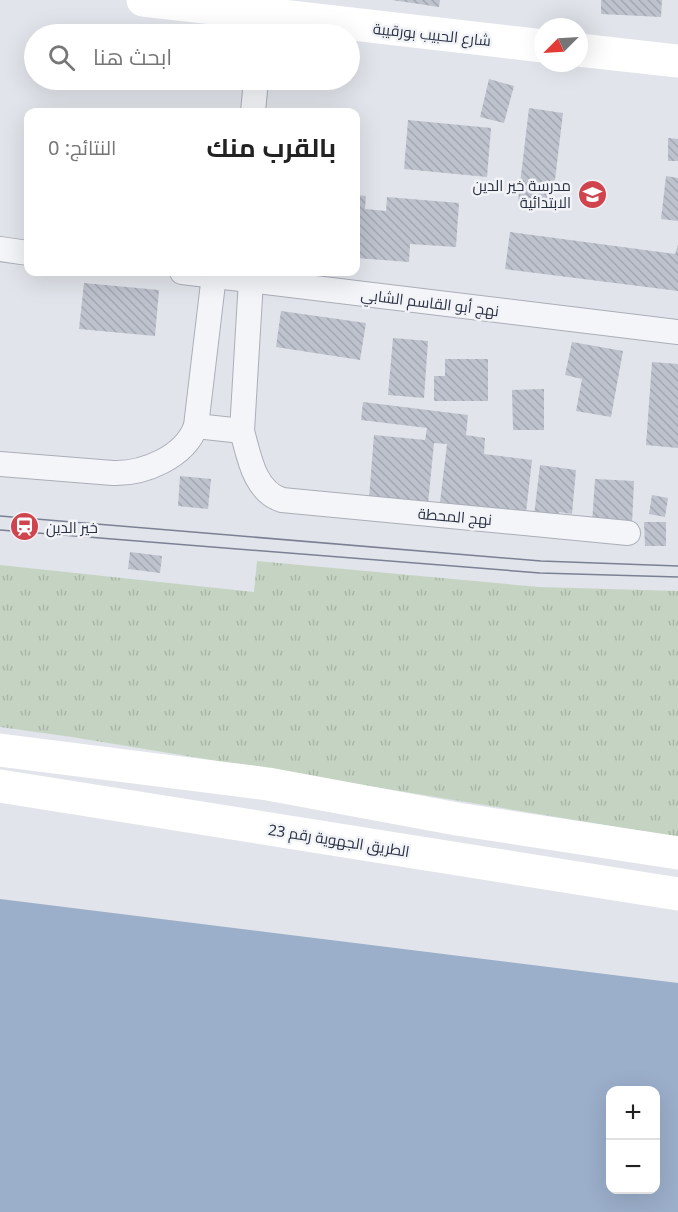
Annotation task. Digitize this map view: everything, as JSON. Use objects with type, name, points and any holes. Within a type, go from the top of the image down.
[{"type":"main road","name":"شارع الحبيب بورقيبة","points":[[143,0],[331,24]]},
{"type":"main road","name":"شارع الحبيب بورقيبة","points":[[360,27],[534,45]]},
{"type":"main road","points":[[588,51],[678,61]]},
{"type":"main road","points":[[0,750],[268,784],[456,819],[678,853]]},
{"type":"main road","name":"الطريق الجهوية رقم 23","points":[[0,786],[678,894]]},
{"type":"street","points":[[253,108],[255,90]]},
{"type":"street","points":[[0,249],[24,252]]},
{"type":"street","points":[[0,464],[113,473],[131,472],[180,450],[191,439],[196,426],[215,276]]},
{"type":"street","points":[[196,426],[242,431],[249,276]]},
{"type":"street","name":"نهج أبو القاسم الشابي","points":[[249,276],[678,332]]},
{"type":"street","name":"نهج المحطة","points":[[242,431],[260,483],[273,497],[282,500],[628,533]]},
{"type":"green space","points":[[257,561],[539,587],[678,591],[678,837],[0,727],[0,565],[254,592]]},
{"type":"water","points":[[0,899],[678,983],[678,1212],[0,1212]]},
{"type":"building","points":[[392,0],[440,0],[439,7]]},
{"type":"building","points":[[601,0],[662,0],[661,17],[601,14]]},
{"type":"building","points":[[489,79],[514,86],[504,123],[480,117]]},
{"type":"building","points":[[529,108],[563,113],[552,205],[518,201]]},
{"type":"building","points":[[408,120],[491,128],[487,177],[404,169]]},
{"type":"building","points":[[668,138],[678,139],[678,161],[668,161]]},
{"type":"building","points":[[666,176],[678,178],[678,221],[661,219]]},
{"type":"building","points":[[360,195],[366,196],[365,209],[386,211],[387,197],[459,203],[456,247],[410,244],[409,262],[360,258]]},
{"type":"building","points":[[510,232],[675,254],[678,245],[678,291],[505,269]]},
{"type":"building","points":[[84,283],[159,290],[155,336],[79,329]]},
{"type":"building","points":[[281,311],[366,323],[360,360],[276,347]]},
{"type":"building","points":[[393,338],[428,341],[424,398],[388,395]]},
{"type":"building","points":[[572,342],[623,351],[611,417],[576,411],[582,379],[565,375]]},
{"type":"building","points":[[445,359],[488,359],[488,401],[434,401],[434,376],[445,376]]},
{"type":"building","points":[[652,362],[678,364],[678,448],[646,445]]},
{"type":"building","points":[[544,389],[544,430],[513,430],[512,390]]},
{"type":"building","points":[[363,402],[468,415],[466,435],[485,438],[484,454],[532,460],[526,513],[440,502],[447,444],[434,443],[428,504],[369,498],[374,435],[425,440],[427,428],[361,420]]},
{"type":"building","points":[[540,465],[576,470],[572,514],[559,512],[557,526],[533,524]]},
{"type":"building","points":[[180,476],[211,479],[208,509],[178,506]]},
{"type":"building","points":[[595,479],[634,481],[632,525],[592,523]]},
{"type":"building","points":[[652,495],[668,498],[665,517],[649,514]]},
{"type":"building","points":[[644,522],[666,522],[666,546],[645,546]]},
{"type":"building","points":[[130,552],[162,556],[160,573],[128,569]]},
{"type":"tram line","points":[[0,516],[541,561],[678,566]]},
{"type":"tram line","points":[[0,530],[540,573],[678,577]]},
{"type":"place","name":"مدرسة خير الدين الابتدائية","points":[[592,194]]},
{"type":"place","name":"خير الدين","points":[[25,527]]}]
